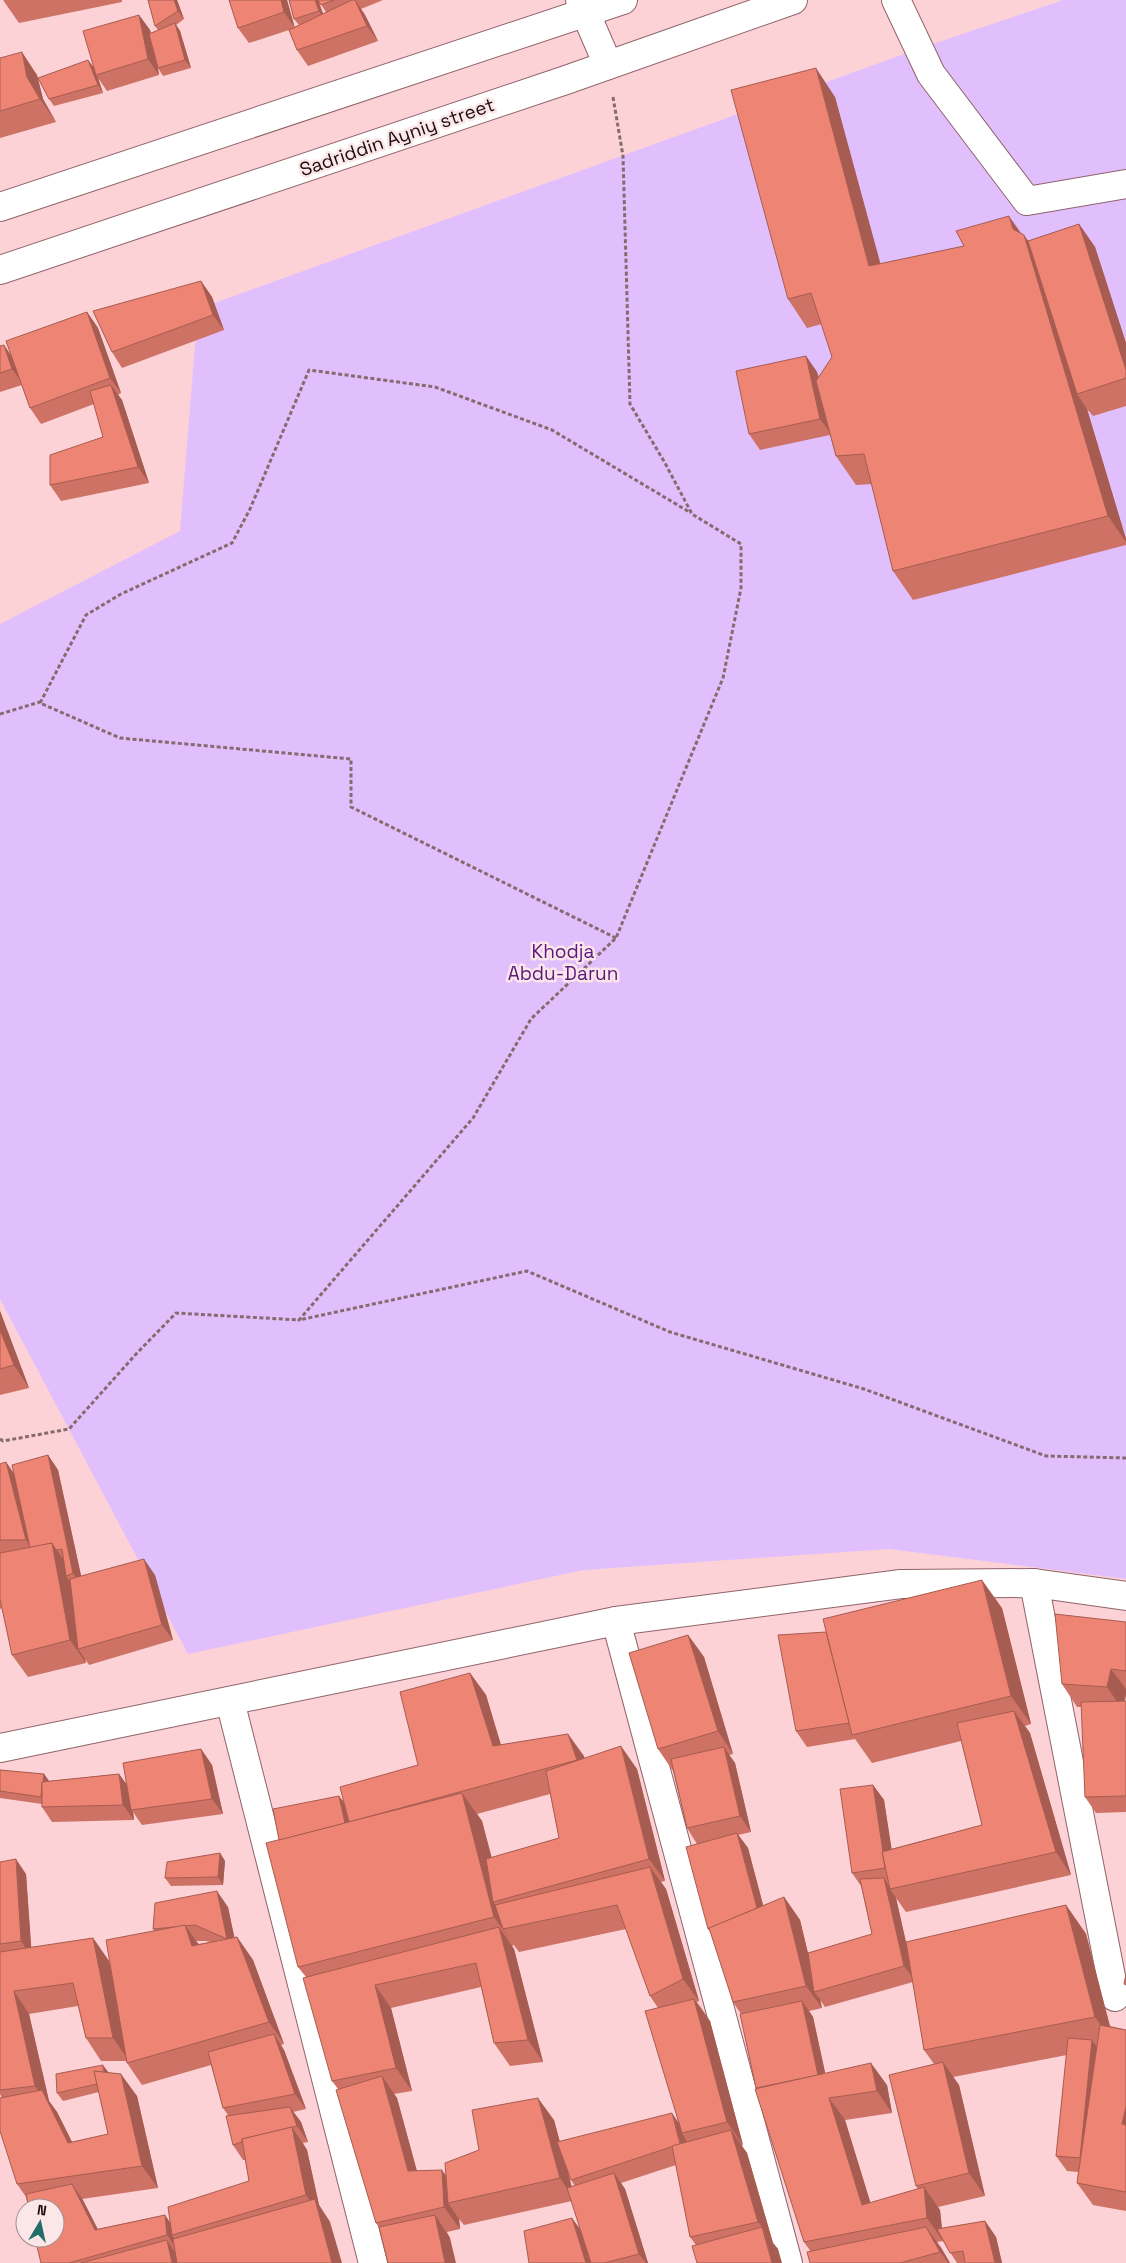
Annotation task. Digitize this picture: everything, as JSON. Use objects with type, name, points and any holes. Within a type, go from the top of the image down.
[{"type":"street","points":[[0,207],[582,7],[623,0]]},
{"type":"street","name":"Sadriddin Ayniy street","points":[[0,270],[608,65],[794,0]]},
{"type":"street","points":[[896,0],[931,74],[1027,201],[1126,184]]},
{"type":"street","points":[[582,7],[608,65]]},
{"type":"street","points":[[1034,1583],[1116,1997]]},
{"type":"street","points":[[0,1748],[616,1620],[901,1584],[1034,1583],[1126,1596]]},
{"type":"street","points":[[616,1620],[788,2263]]},
{"type":"street","points":[[230,1701],[373,2263]]},
{"type":"path","points":[[608,65],[623,156],[630,404],[665,463],[692,514]]},
{"type":"path","points":[[0,714],[41,702],[86,616],[121,594],[232,543],[250,509],[309,370],[435,387],[552,430],[741,544],[741,588],[723,678],[616,938],[531,1019],[473,1118],[299,1320]]},
{"type":"path","points":[[41,702],[120,738],[351,759],[351,807],[616,938]]},
{"type":"path","points":[[0,1439],[69,1429],[137,1353],[176,1313],[299,1320],[527,1271],[670,1332],[864,1389],[1046,1456],[1126,1458]]},
{"type":"green space","name":"Khodja Abdu-Darun","points":[[1063,0],[1126,0],[1126,1579],[889,1549],[584,1570],[188,1654],[0,1299],[0,624],[180,531],[198,309],[918,49]]},
{"type":"building","points":[[148,0],[174,0],[178,11],[155,26]]},
{"type":"building","points":[[229,0],[281,0],[284,12],[238,28]]},
{"type":"building","points":[[289,0],[315,0],[319,11],[294,19]]},
{"type":"building","points":[[318,0],[334,0],[321,5]]},
{"type":"building","points":[[355,0],[367,26],[297,50],[289,30]]},
{"type":"building","points":[[139,15],[148,59],[96,75],[83,31]]},
{"type":"building","points":[[175,23],[185,60],[158,68],[149,34]]},
{"type":"building","points":[[22,52],[27,77],[40,99],[0,111],[0,58]]},
{"type":"building","points":[[88,60],[98,85],[49,99],[38,78]]},
{"type":"building","points":[[816,68],[869,266],[964,246],[956,231],[1009,216],[1013,229],[1024,235],[1108,516],[893,571],[864,454],[836,456],[816,381],[832,357],[811,293],[788,299],[731,90]]},
{"type":"building","points":[[1079,224],[1126,370],[1126,378],[1077,394],[1028,241]]},
{"type":"building","points":[[201,281],[213,315],[112,352],[93,311]]},
{"type":"building","points":[[87,312],[110,378],[30,408],[6,341]]},
{"type":"building","points":[[4,345],[12,369],[0,373],[0,346]]},
{"type":"building","points":[[806,356],[820,419],[749,434],[736,371]]},
{"type":"building","points":[[111,385],[138,467],[50,485],[50,455],[103,437],[90,391]]},
{"type":"building","points":[[0,1330],[14,1365],[0,1369]]},
{"type":"building","points":[[48,1455],[73,1573],[66,1576],[62,1549],[56,1550],[52,1543],[30,1548],[12,1465]]},
{"type":"building","points":[[6,1462],[26,1540],[0,1540],[0,1464]]},
{"type":"building","points":[[52,1543],[70,1640],[12,1655],[0,1599],[0,1553]]},
{"type":"building","points":[[144,1559],[162,1625],[78,1649],[70,1579]]},
{"type":"building","points":[[982,1580],[1011,1696],[852,1735],[823,1619]]},
{"type":"building","points":[[1055,1614],[1126,1622],[1126,1671],[1111,1669],[1107,1687],[1062,1684]]},
{"type":"building","points":[[826,1632],[849,1723],[796,1731],[778,1635]]},
{"type":"building","points":[[688,1635],[718,1731],[658,1749],[629,1653]]},
{"type":"building","points":[[470,1673],[493,1746],[568,1734],[577,1760],[349,1822],[340,1787],[418,1765],[400,1692]]},
{"type":"building","points":[[1126,1701],[1126,1796],[1085,1797],[1081,1702]]},
{"type":"building","points":[[1014,1711],[1056,1852],[890,1889],[882,1852],[982,1825],[957,1723]]},
{"type":"building","points":[[621,1746],[649,1859],[493,1902],[486,1859],[559,1838],[546,1771]]},
{"type":"building","points":[[724,1747],[740,1816],[687,1828],[671,1759]]},
{"type":"building","points":[[201,1749],[212,1799],[131,1810],[123,1763]]},
{"type":"building","points":[[0,1770],[44,1774],[41,1797],[0,1791]]},
{"type":"building","points":[[119,1774],[123,1805],[42,1807],[42,1782]]},
{"type":"building","points":[[873,1785],[885,1868],[852,1873],[840,1789]]},
{"type":"building","points":[[462,1793],[494,1917],[298,1967],[266,1843]]},
{"type":"building","points":[[339,1796],[345,1823],[279,1840],[273,1809]]},
{"type":"building","points":[[737,1833],[757,1908],[708,1929],[686,1847]]},
{"type":"building","points":[[220,1853],[218,1877],[165,1878],[167,1862]]},
{"type":"building","points":[[16,1859],[21,1941],[0,1944],[0,1862]]},
{"type":"building","points":[[650,1867],[683,1979],[650,1996],[617,1905],[503,1929],[495,1905]]},
{"type":"building","points":[[884,1878],[904,1966],[814,1992],[808,1953],[872,1934],[860,1879]]},
{"type":"building","points":[[217,1891],[227,1939],[195,1925],[153,1929],[155,1903]]},
{"type":"building","points":[[784,1897],[806,1986],[733,2002],[709,1928]]},
{"type":"building","points":[[1066,1905],[1095,2017],[924,2050],[906,1942]]},
{"type":"building","points":[[185,1925],[192,1946],[237,1937],[269,2022],[127,2063],[106,1940]]},
{"type":"building","points":[[499,1927],[528,2040],[494,2043],[476,1963],[375,1985],[396,2068],[332,2081],[303,1978]]},
{"type":"building","points":[[93,1938],[113,2038],[86,2038],[73,1983],[14,1991],[35,2086],[0,2090],[0,1952]]},
{"type":"building","points":[[694,1999],[727,2122],[682,2133],[645,2011]]},
{"type":"building","points":[[802,2001],[818,2075],[756,2088],[740,2014]]},
{"type":"building","points":[[1100,2025],[1126,2030],[1126,2106],[1122,2124],[1126,2125],[1126,2192],[1077,2183]]},
{"type":"building","points":[[274,2034],[295,2094],[223,2108],[208,2052]]},
{"type":"building","points":[[1068,2038],[1092,2040],[1080,2158],[1056,2156]]},
{"type":"building","points":[[943,2062],[969,2173],[916,2186],[889,2075]]},
{"type":"building","points":[[871,2063],[877,2091],[829,2098],[862,2205],[924,2187],[927,2218],[804,2242],[755,2089]]},
{"type":"building","points":[[103,2065],[103,2072],[94,2071],[97,2084],[57,2093],[56,2074]]},
{"type":"building","points":[[94,2071],[121,2074],[142,2166],[17,2184],[0,2131],[0,2098],[42,2090],[68,2143],[108,2134]]},
{"type":"building","points":[[382,2076],[408,2171],[442,2170],[444,2207],[376,2223],[336,2090]]},
{"type":"building","points":[[538,2098],[560,2178],[448,2203],[445,2163],[479,2150],[472,2110]]},
{"type":"building","points":[[290,2107],[297,2126],[242,2139],[242,2142],[233,2145],[226,2116]]},
{"type":"building","points":[[672,2113],[680,2144],[571,2180],[557,2142]]},
{"type":"building","points":[[292,2127],[306,2195],[172,2235],[168,2207],[249,2181],[242,2139]]},
{"type":"building","points":[[731,2130],[758,2222],[690,2237],[672,2146]]},
{"type":"building","points":[[614,2173],[639,2254],[604,2263],[591,2263],[567,2188]]},
{"type":"building","points":[[72,2184],[95,2230],[165,2215],[167,2235],[69,2263],[41,2263],[37,2248],[65,2248],[65,2198],[27,2198],[26,2194]]},
{"type":"building","points":[[315,2199],[332,2263],[177,2263],[173,2239]]},
{"type":"building","points":[[435,2215],[445,2263],[388,2263],[379,2227]]},
{"type":"building","points":[[572,2218],[586,2263],[529,2263],[524,2231]]},
{"type":"building","points":[[985,2221],[995,2263],[965,2263],[963,2251],[950,2253],[937,2229]]},
{"type":"building","points":[[762,2227],[772,2263],[697,2263],[692,2246]]},
{"type":"building","points":[[926,2227],[940,2252],[900,2263],[810,2263],[807,2252]]},
{"type":"building","points":[[167,2240],[172,2263],[81,2263]]}]
